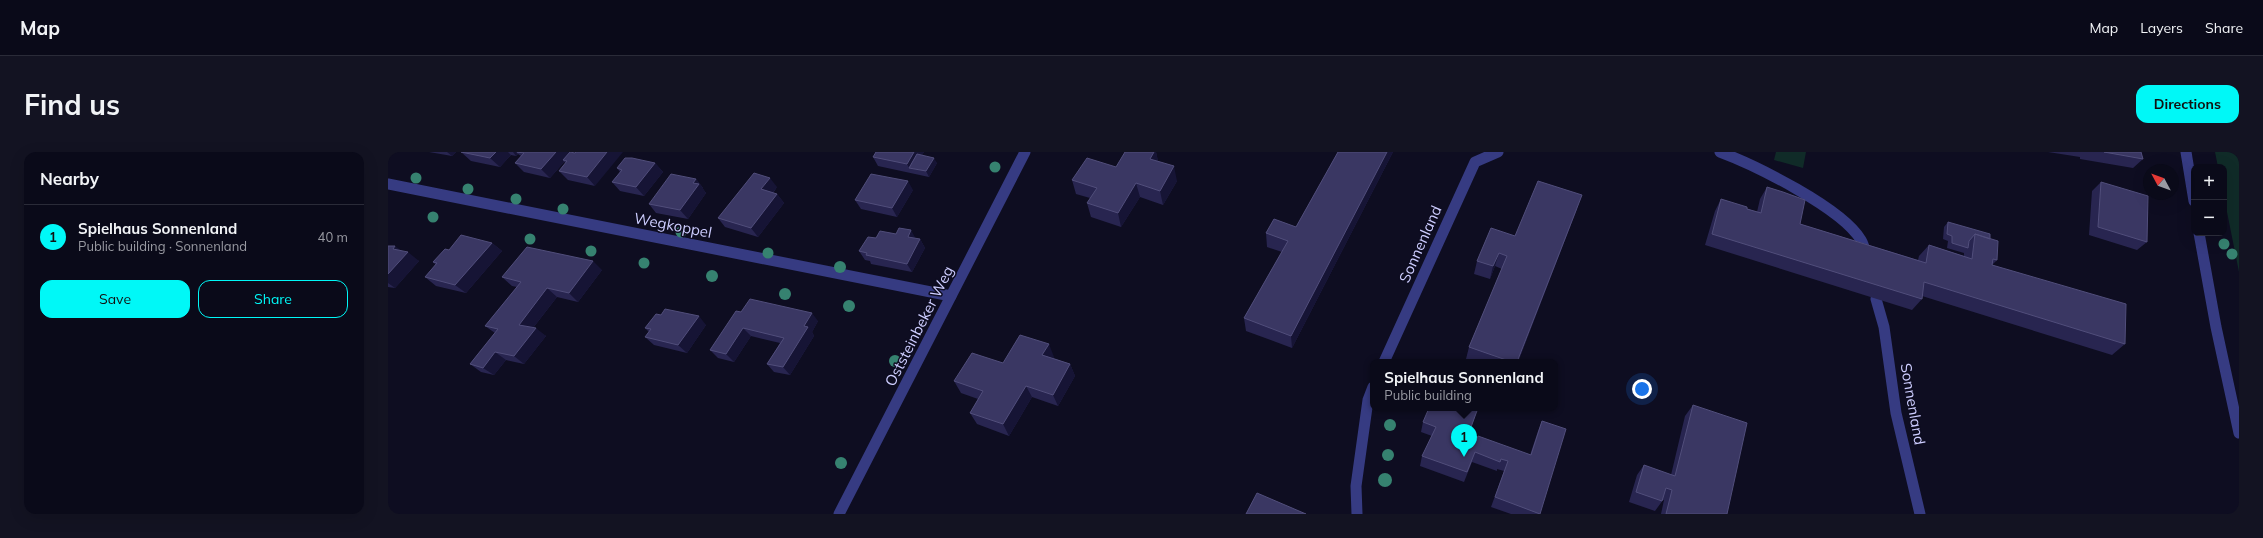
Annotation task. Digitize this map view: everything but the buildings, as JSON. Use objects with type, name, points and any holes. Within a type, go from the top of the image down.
[{"type":"street","name":"Oststeinbeker Weg","points":[[839,514],[1025,152]]},
{"type":"street","name":"Sonnenland","points":[[1385,359],[1475,162],[1498,152]]},
{"type":"street","points":[[1720,152],[1751,163],[1840,217],[1860,239],[1867,258]]},
{"type":"street","points":[[2186,152],[2194,200]]},
{"type":"street","name":"Wegkoppel","points":[[388,184],[951,296]]},
{"type":"street","points":[[2200,236],[2216,327],[2239,433]]},
{"type":"street","name":"Sonnenland","points":[[1876,299],[1884,327],[1896,413],[1920,514]]},
{"type":"street","points":[[1357,514],[1356,486],[1370,395]]},
{"type":"green space","points":[[1776,152],[1806,152],[1803,168],[1774,160]]},
{"type":"green space","points":[[2215,152],[2239,152],[2239,272],[2227,212],[2227,164],[2217,164]]},
{"type":"place","name":"Spielhaus Sonnenland","points":[[1464,457]]}]
